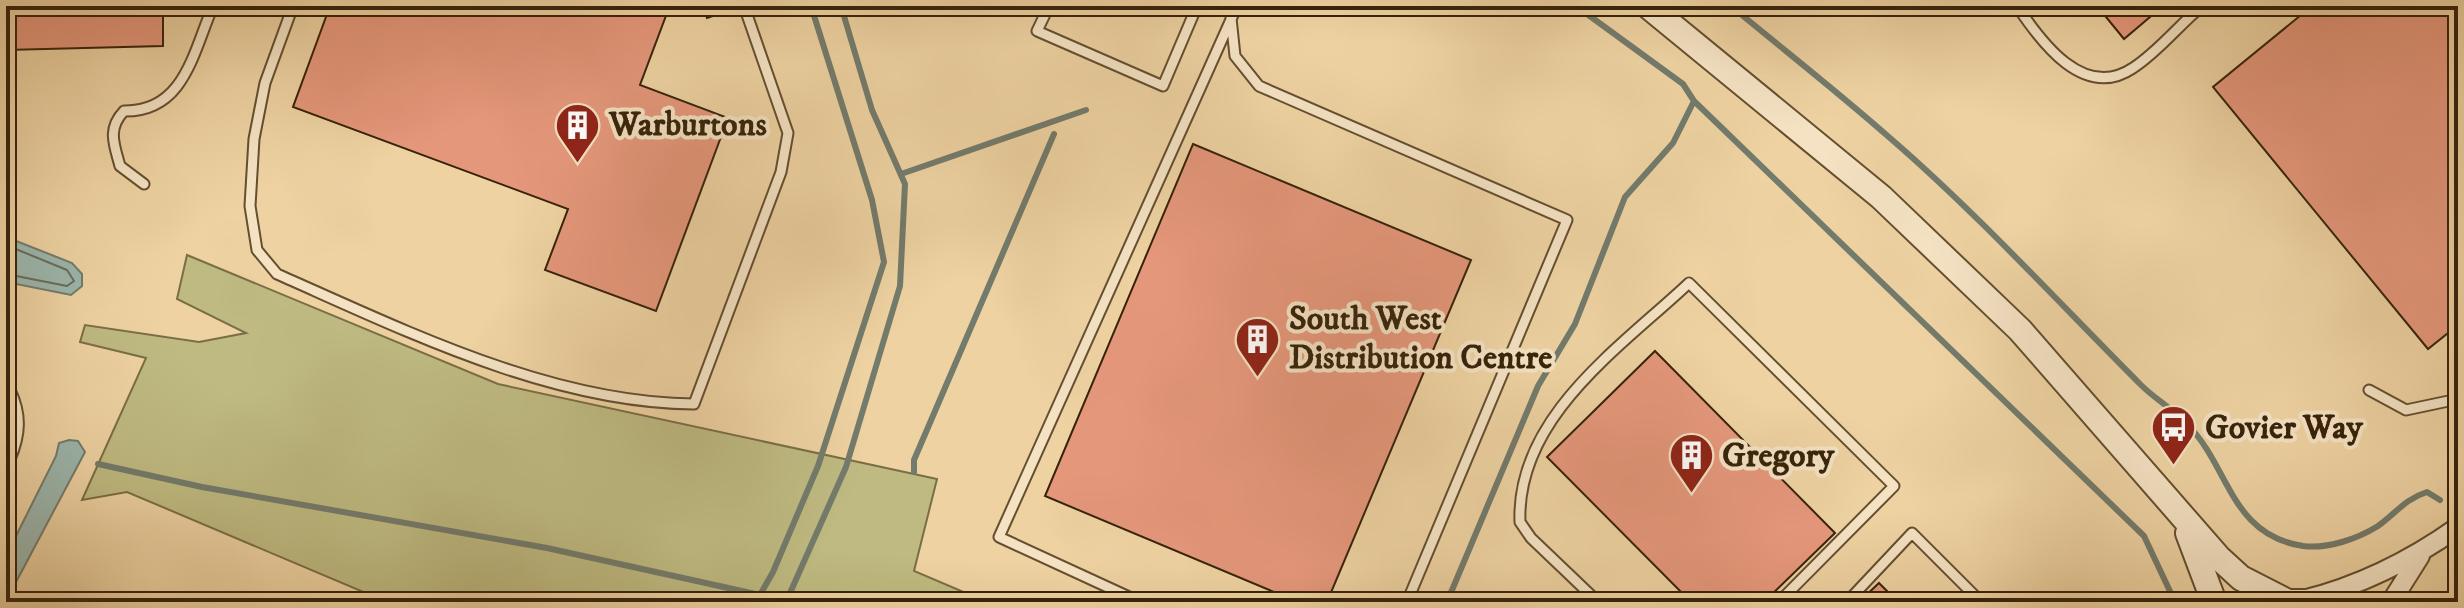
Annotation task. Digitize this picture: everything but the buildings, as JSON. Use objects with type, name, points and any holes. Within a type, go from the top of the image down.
[{"type":"street","points":[[1648,6],[1881,197],[2020,330],[2182,516],[2241,578],[2301,602],[2343,590],[2421,554],[2458,527]]},
{"type":"street","points":[[6,392],[14,419],[13,441],[6,457]]},
{"type":"street","points":[[2182,516],[2214,602]]},
{"type":"street","points":[[2391,602],[2421,554]]},
{"type":"lane","points":[[144,184],[120,166],[112,135],[113,122],[124,111],[147,112],[177,90],[213,6]]},
{"type":"lane","points":[[293,6],[265,83],[254,139],[250,206],[257,250],[277,274],[494,367],[653,404],[694,404],[781,172],[788,133],[745,6]]},
{"type":"lane","points":[[1049,6],[1037,31],[1163,86],[1197,6]]},
{"type":"lane","points":[[1140,602],[999,537],[1236,6],[1226,6]]},
{"type":"lane","points":[[2017,6],[2071,69],[2091,77],[2116,76],[2133,69],[2202,6]]},
{"type":"lane","points":[[1231,18],[1235,56],[1259,86],[1567,220],[1407,602]]},
{"type":"lane","points":[[1596,601],[1531,538],[1520,522],[1529,469],[1556,410],[1689,283],[1894,486],[1779,602]]},
{"type":"lane","points":[[2369,390],[2406,410],[2431,408],[2458,399]]},
{"type":"lane","points":[[1847,602],[1912,533],[1981,602]]},
{"type":"shaded area","points":[[187,255],[498,384],[937,479],[914,571],[987,602],[387,602],[127,492],[82,500],[146,358],[80,342],[85,325],[199,342],[246,333],[177,299]]},
{"type":"water","points":[[6,237],[72,263],[82,274],[82,286],[71,295],[6,282]]},
{"type":"water","points":[[78,441],[85,452],[6,601],[6,556],[56,456],[59,443]]},
{"type":"waterway","points":[[756,602],[773,572],[818,466],[884,262],[872,200],[811,6]]},
{"type":"waterway","points":[[786,602],[846,467],[900,286],[905,184],[872,110],[841,6]]},
{"type":"waterway","points":[[1576,6],[1683,84],[1694,101],[2144,536],[2175,602]]},
{"type":"waterway","points":[[1731,6],[1923,167],[2141,385],[2182,419],[2201,441],[2246,514],[2260,528],[2279,539],[2313,547],[2352,539],[2370,531],[2407,502],[2427,492],[2440,500]]},
{"type":"waterway","points":[[1447,602],[1538,386],[1575,324],[1625,197],[1673,143],[1694,101]]},
{"type":"waterway","points":[[901,174],[1086,110]]},
{"type":"waterway","points":[[914,472],[914,460],[1054,134]]},
{"type":"waterway","points":[[98,464],[202,487],[547,548],[760,595]]},
{"type":"place","name":"Warburtons","points":[[578,164]]},
{"type":"place","name":"South West Distribution Centre","points":[[1258,378]]},
{"type":"place","name":"Govier Way","points":[[2174,467]]},
{"type":"place","name":"Gregory","points":[[1691,495]]}]
